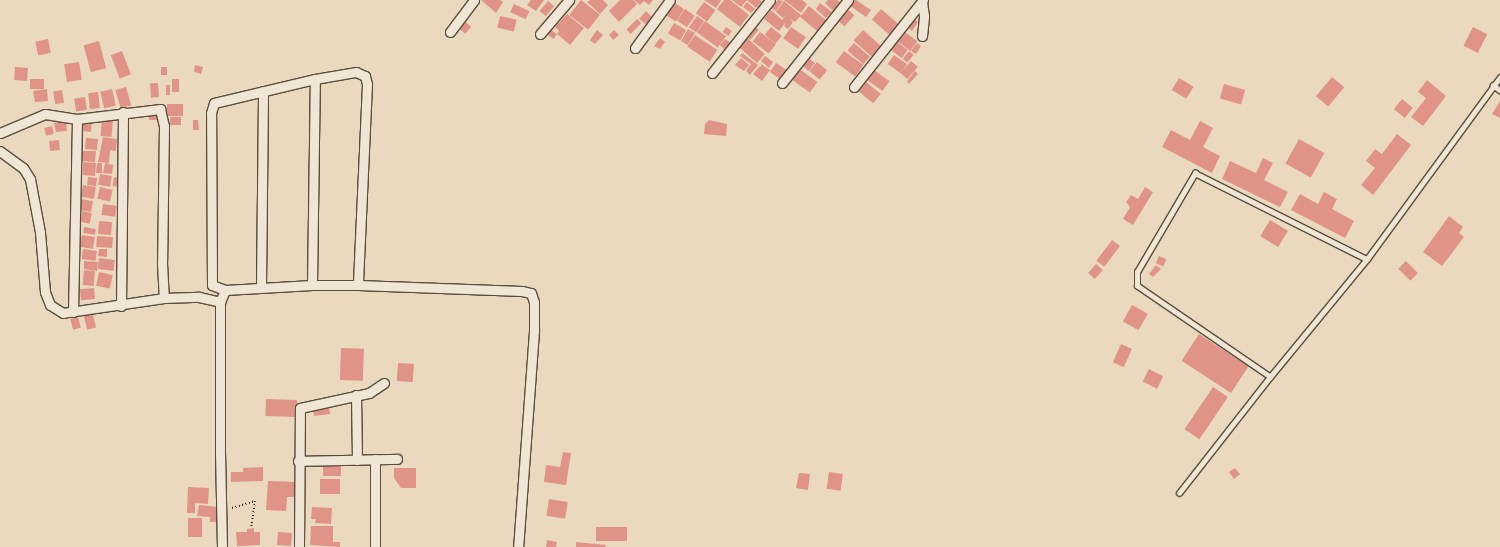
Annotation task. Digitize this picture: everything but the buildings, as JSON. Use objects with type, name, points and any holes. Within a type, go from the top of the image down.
[{"type":"street","points":[[450,32],[474,0]]},
{"type":"street","points":[[540,34],[569,0]]},
{"type":"street","points":[[635,48],[670,0]]},
{"type":"street","points":[[712,73],[770,0]]},
{"type":"street","points":[[782,83],[848,0]]},
{"type":"street","points":[[922,1],[924,16],[922,36]]},
{"type":"street","points":[[854,87],[922,1]]},
{"type":"street","points":[[358,285],[367,84],[364,76],[356,72],[215,101],[212,107],[211,283],[225,290],[312,285],[358,285],[522,291],[531,293],[534,302],[534,331],[518,547]]},
{"type":"street","points":[[312,285],[315,79]]},
{"type":"street","points":[[261,287],[263,91]]},
{"type":"street","points":[[0,133],[45,114],[77,119],[158,108],[163,116],[162,263],[164,298]]},
{"type":"street","points":[[121,306],[122,112]]},
{"type":"street","points":[[73,312],[77,119]]},
{"type":"street","points":[[0,151],[23,168],[30,179],[35,200],[50,305],[63,313],[121,306],[164,298],[199,296],[220,302]]},
{"type":"street","points":[[222,547],[220,302],[225,290]]},
{"type":"street","points":[[298,547],[300,408],[369,393],[384,383]]},
{"type":"street","points":[[356,395],[357,460]]},
{"type":"street","points":[[375,459],[375,547]]},
{"type":"street","points":[[298,461],[397,459]]},
{"type":"lane","points":[[1179,494],[1270,377],[1367,259],[1500,77]]},
{"type":"lane","points":[[1493,85],[1500,90]]},
{"type":"lane","points":[[1270,377],[1137,286],[1137,272],[1195,173],[1367,259]]},
{"type":"path","points":[[222,511],[255,501],[251,528]]}]
